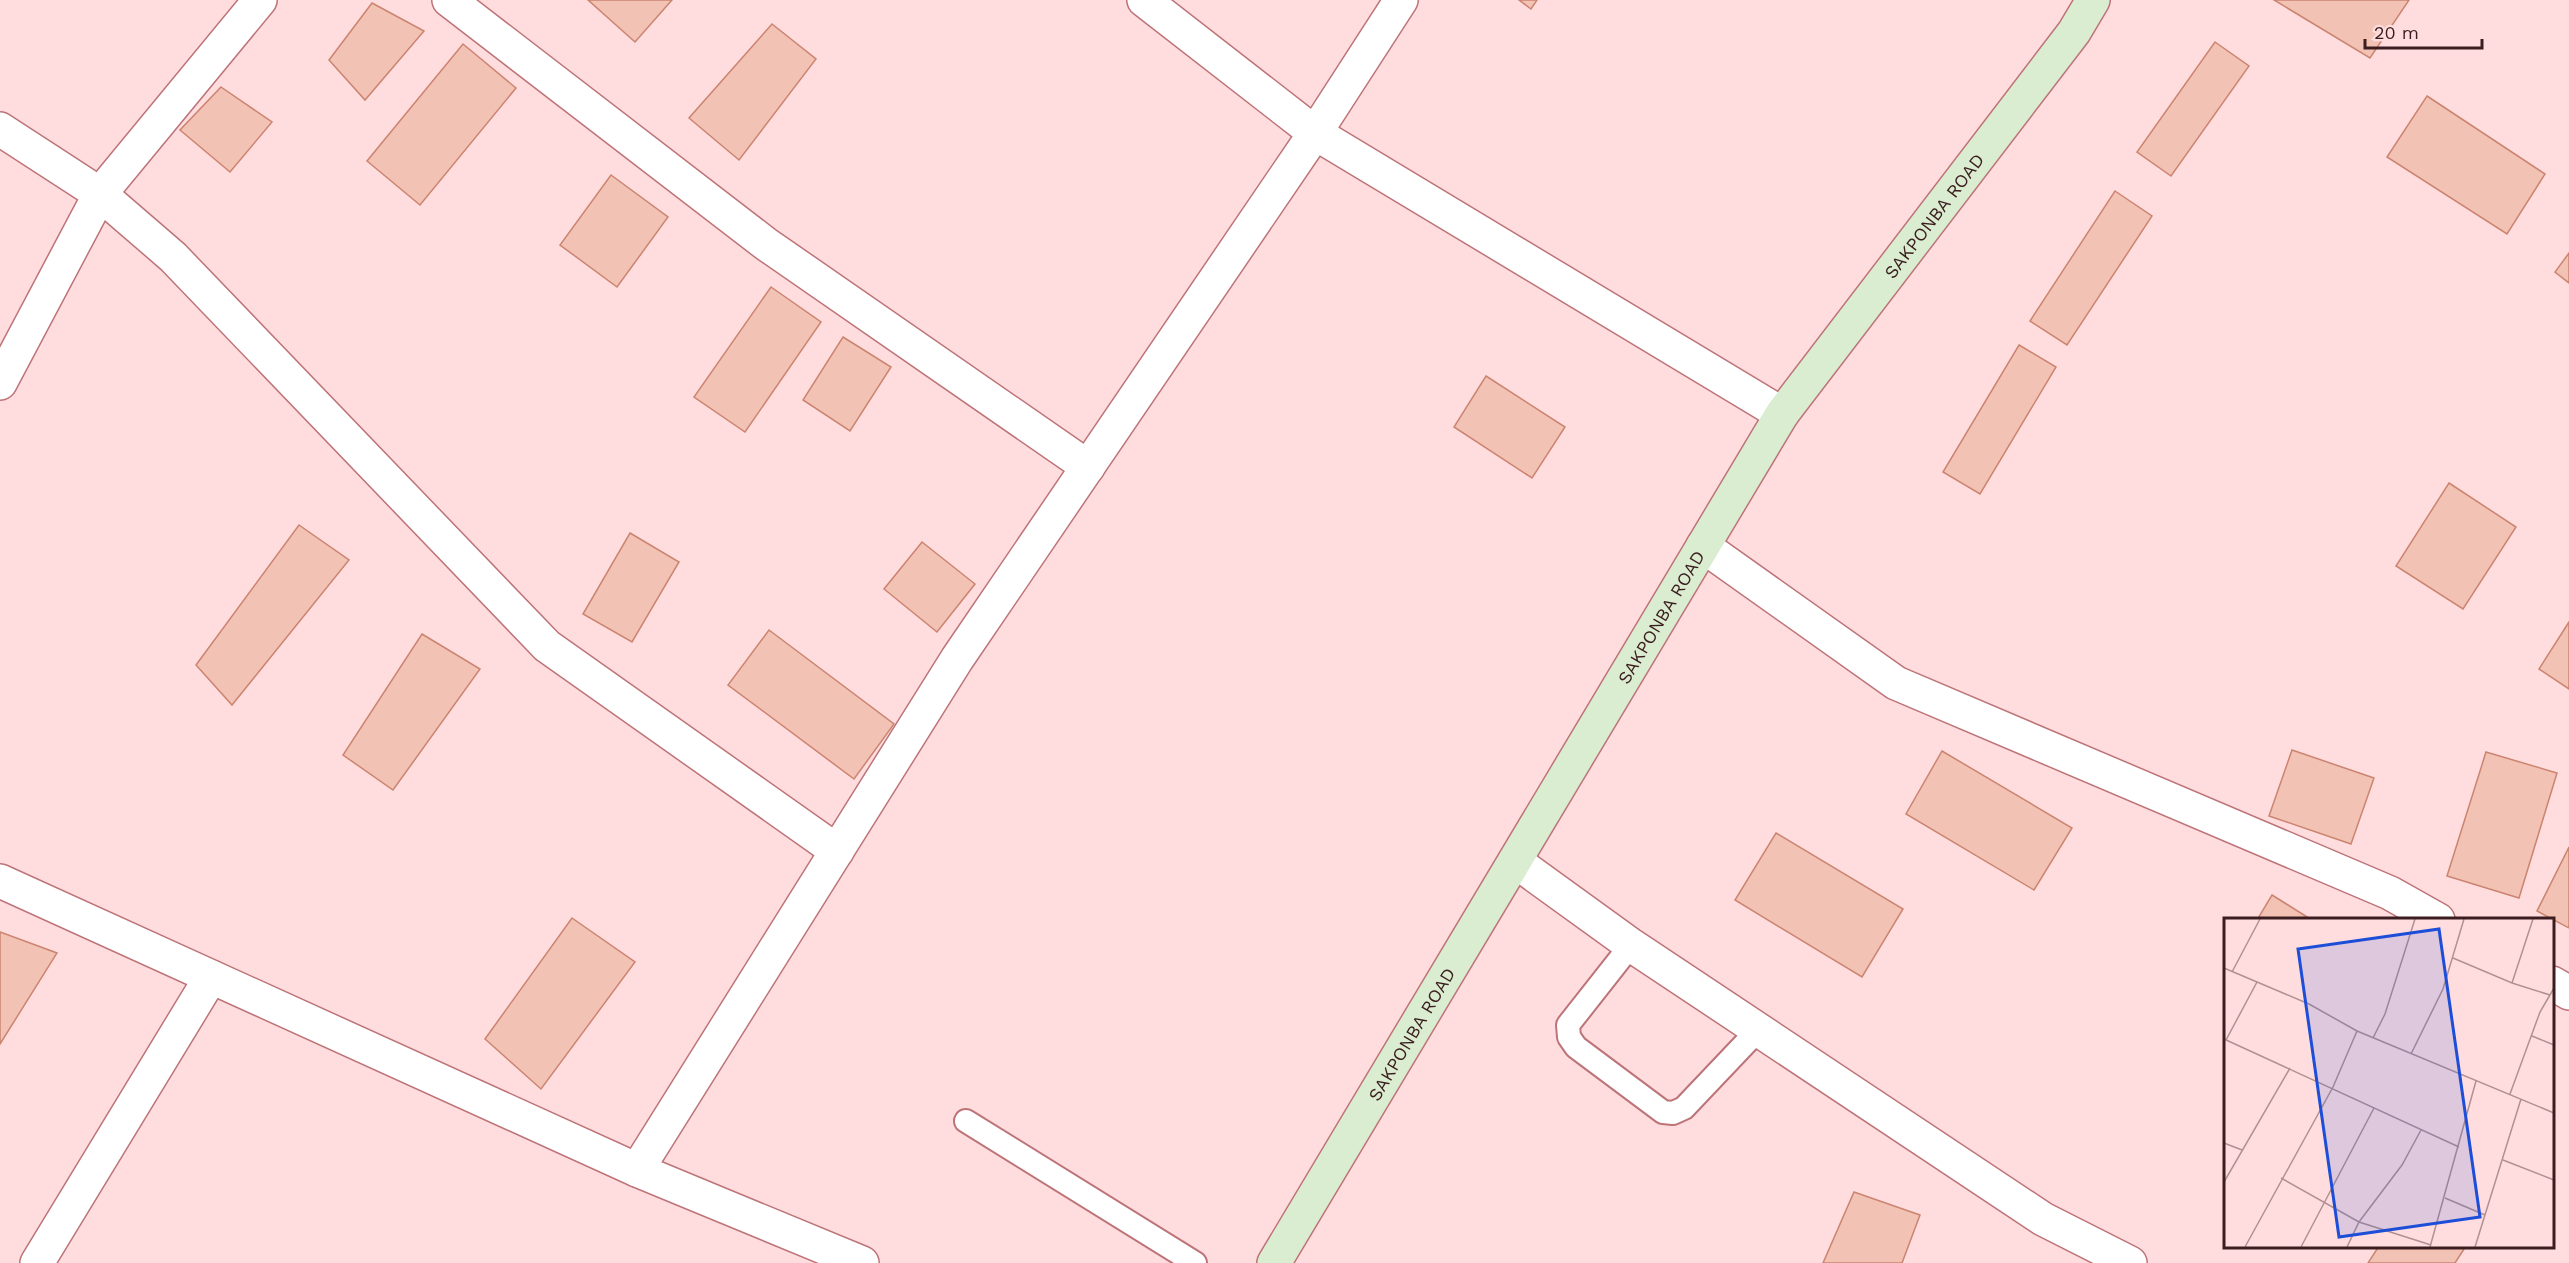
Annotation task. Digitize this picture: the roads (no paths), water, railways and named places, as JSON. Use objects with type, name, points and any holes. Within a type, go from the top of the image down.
[{"type":"main road","name":"SAKPONBA ROAD","points":[[1274,1263],[1782,414],[2074,32],[2093,0]]},
{"type":"street","points":[[0,383],[100,194],[261,0]]},
{"type":"street","points":[[449,0],[766,244],[1088,467]]},
{"type":"street","points":[[1144,0],[1315,133],[1782,414]]},
{"type":"street","points":[[637,1170],[957,659],[1315,133],[1401,0]]},
{"type":"street","points":[[0,129],[100,194],[173,257],[547,646],[837,851]]},
{"type":"street","points":[[1703,546],[1896,683],[2390,893],[2434,918]]},
{"type":"street","points":[[1515,861],[1631,945],[2043,1219],[2130,1263]]},
{"type":"street","points":[[0,881],[637,1170],[862,1263]]},
{"type":"street","points":[[37,1263],[211,977]]},
{"type":"street","points":[[2554,984],[2569,993]]},
{"type":"lane","points":[[1631,945],[1568,1025],[1569,1037],[1576,1047],[1663,1113],[1673,1113],[1684,1108],[1759,1029]]},
{"type":"lane","points":[[966,1121],[1195,1263]]}]
